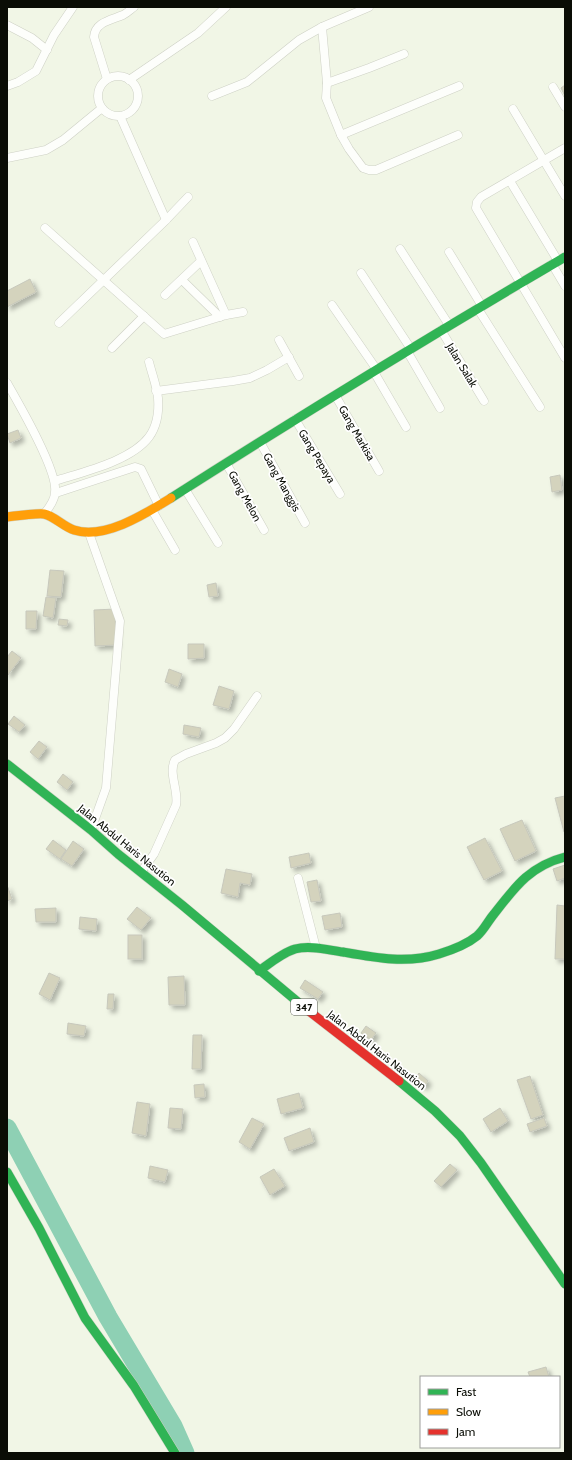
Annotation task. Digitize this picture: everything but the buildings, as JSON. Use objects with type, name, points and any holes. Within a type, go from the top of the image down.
[{"type":"street","points":[[7,86],[18,82],[36,71],[54,35],[73,7]]},
{"type":"street","points":[[107,79],[94,37],[94,32],[96,28],[102,24],[125,14],[134,7]]},
{"type":"street","points":[[129,80],[198,33],[226,7]]},
{"type":"street","points":[[212,96],[247,82],[299,40],[322,27],[369,7]]},
{"type":"street","points":[[7,25],[32,38],[47,50]]},
{"type":"street","points":[[322,27],[327,83],[326,98],[349,149],[363,168],[376,170],[458,135]]},
{"type":"street","points":[[327,83],[404,54]]},
{"type":"street","points":[[118,76],[129,80],[134,85],[138,98],[136,105],[132,110],[120,116],[113,116],[102,108],[97,96],[102,83],[107,79],[118,76]]},
{"type":"street","points":[[342,135],[459,86]]},
{"type":"street","points":[[553,87],[565,107]]},
{"type":"street","points":[[7,158],[46,150],[62,140],[102,108]]},
{"type":"street","points":[[513,109],[565,196]]},
{"type":"street","points":[[120,116],[166,220]]},
{"type":"street","points":[[565,148],[481,197],[477,202],[476,208],[565,358]]},
{"type":"street","points":[[510,180],[558,261],[565,286]]},
{"type":"street","points":[[59,323],[188,197]]},
{"type":"street","points":[[45,228],[164,334],[223,316],[243,312]]},
{"type":"street","points":[[193,242],[223,316]]},
{"type":"street","name":"Jalan Salak","points":[[400,248],[484,401]]},
{"type":"street","points":[[449,252],[480,308],[540,407]]},
{"type":"street","points":[[165,295],[201,261]]},
{"type":"street","points":[[7,517],[44,514],[73,530],[89,533],[109,530],[156,508],[295,419],[558,261]]},
{"type":"street","points":[[361,273],[409,350],[440,408]]},
{"type":"street","points":[[182,280],[223,316]]},
{"type":"street","points":[[332,305],[375,371],[406,427]]},
{"type":"street","points":[[112,348],[144,316]]},
{"type":"street","points":[[279,340],[298,376]]},
{"type":"street","points":[[156,391],[233,382],[250,378],[289,357]]},
{"type":"street","points":[[55,480],[100,467],[119,459],[136,448],[148,437],[154,428],[158,415],[158,397],[148,362]]},
{"type":"street","points":[[7,383],[46,458],[55,480],[56,493],[44,514]]},
{"type":"street","name":"Gang Markisa","points":[[335,395],[379,471]]},
{"type":"street","name":"Gang Pepaya","points":[[295,419],[340,494]]},
{"type":"street","name":"Gang Manggis","points":[[260,442],[305,523]]},
{"type":"street","name":"Gang Melon","points":[[226,462],[264,530]]},
{"type":"street","points":[[56,493],[134,467],[141,469],[156,508],[175,550]]},
{"type":"street","points":[[185,489],[218,543]]},
{"type":"street","points":[[89,533],[120,621],[106,788],[91,830]]},
{"type":"street","points":[[141,872],[154,854],[176,805],[178,798],[172,771],[175,760],[225,738],[234,729],[257,696]]},
{"type":"street","name":"Jalan Abdul Haris Nasution","points":[[7,764],[91,830],[301,1005],[383,1070],[411,1090],[460,1136],[481,1162],[565,1284]]},
{"type":"street","points":[[259,971],[290,951],[297,949],[316,948],[398,962],[417,961],[444,952],[462,945],[476,937],[526,874],[552,859],[565,857]]},
{"type":"street","points":[[298,878],[316,948]]},
{"type":"street","points":[[7,1172],[39,1228],[85,1318],[134,1386],[175,1453]]},
{"type":"waterway","points":[[7,1128],[108,1317],[173,1426],[185,1453]]},
{"type":"traffic: fast","points":[[171,498],[367,376],[565,257]]},
{"type":"traffic: fast","points":[[7,764],[91,830],[305,1008]]},
{"type":"traffic: fast","points":[[259,971],[285,953],[301,948],[319,948],[391,959],[415,959],[454,949],[468,942],[479,934],[516,886],[524,879],[542,866],[565,857]]},
{"type":"traffic: fast","points":[[399,1081],[435,1111],[460,1136],[481,1163],[565,1284]]},
{"type":"traffic: fast","points":[[7,1172],[39,1228],[85,1318],[134,1386],[175,1453]]},
{"type":"traffic: slow","points":[[7,517],[44,514],[74,530],[86,532],[98,531],[124,524],[171,498]]},
{"type":"traffic: jam","points":[[305,1008],[399,1081]]}]
